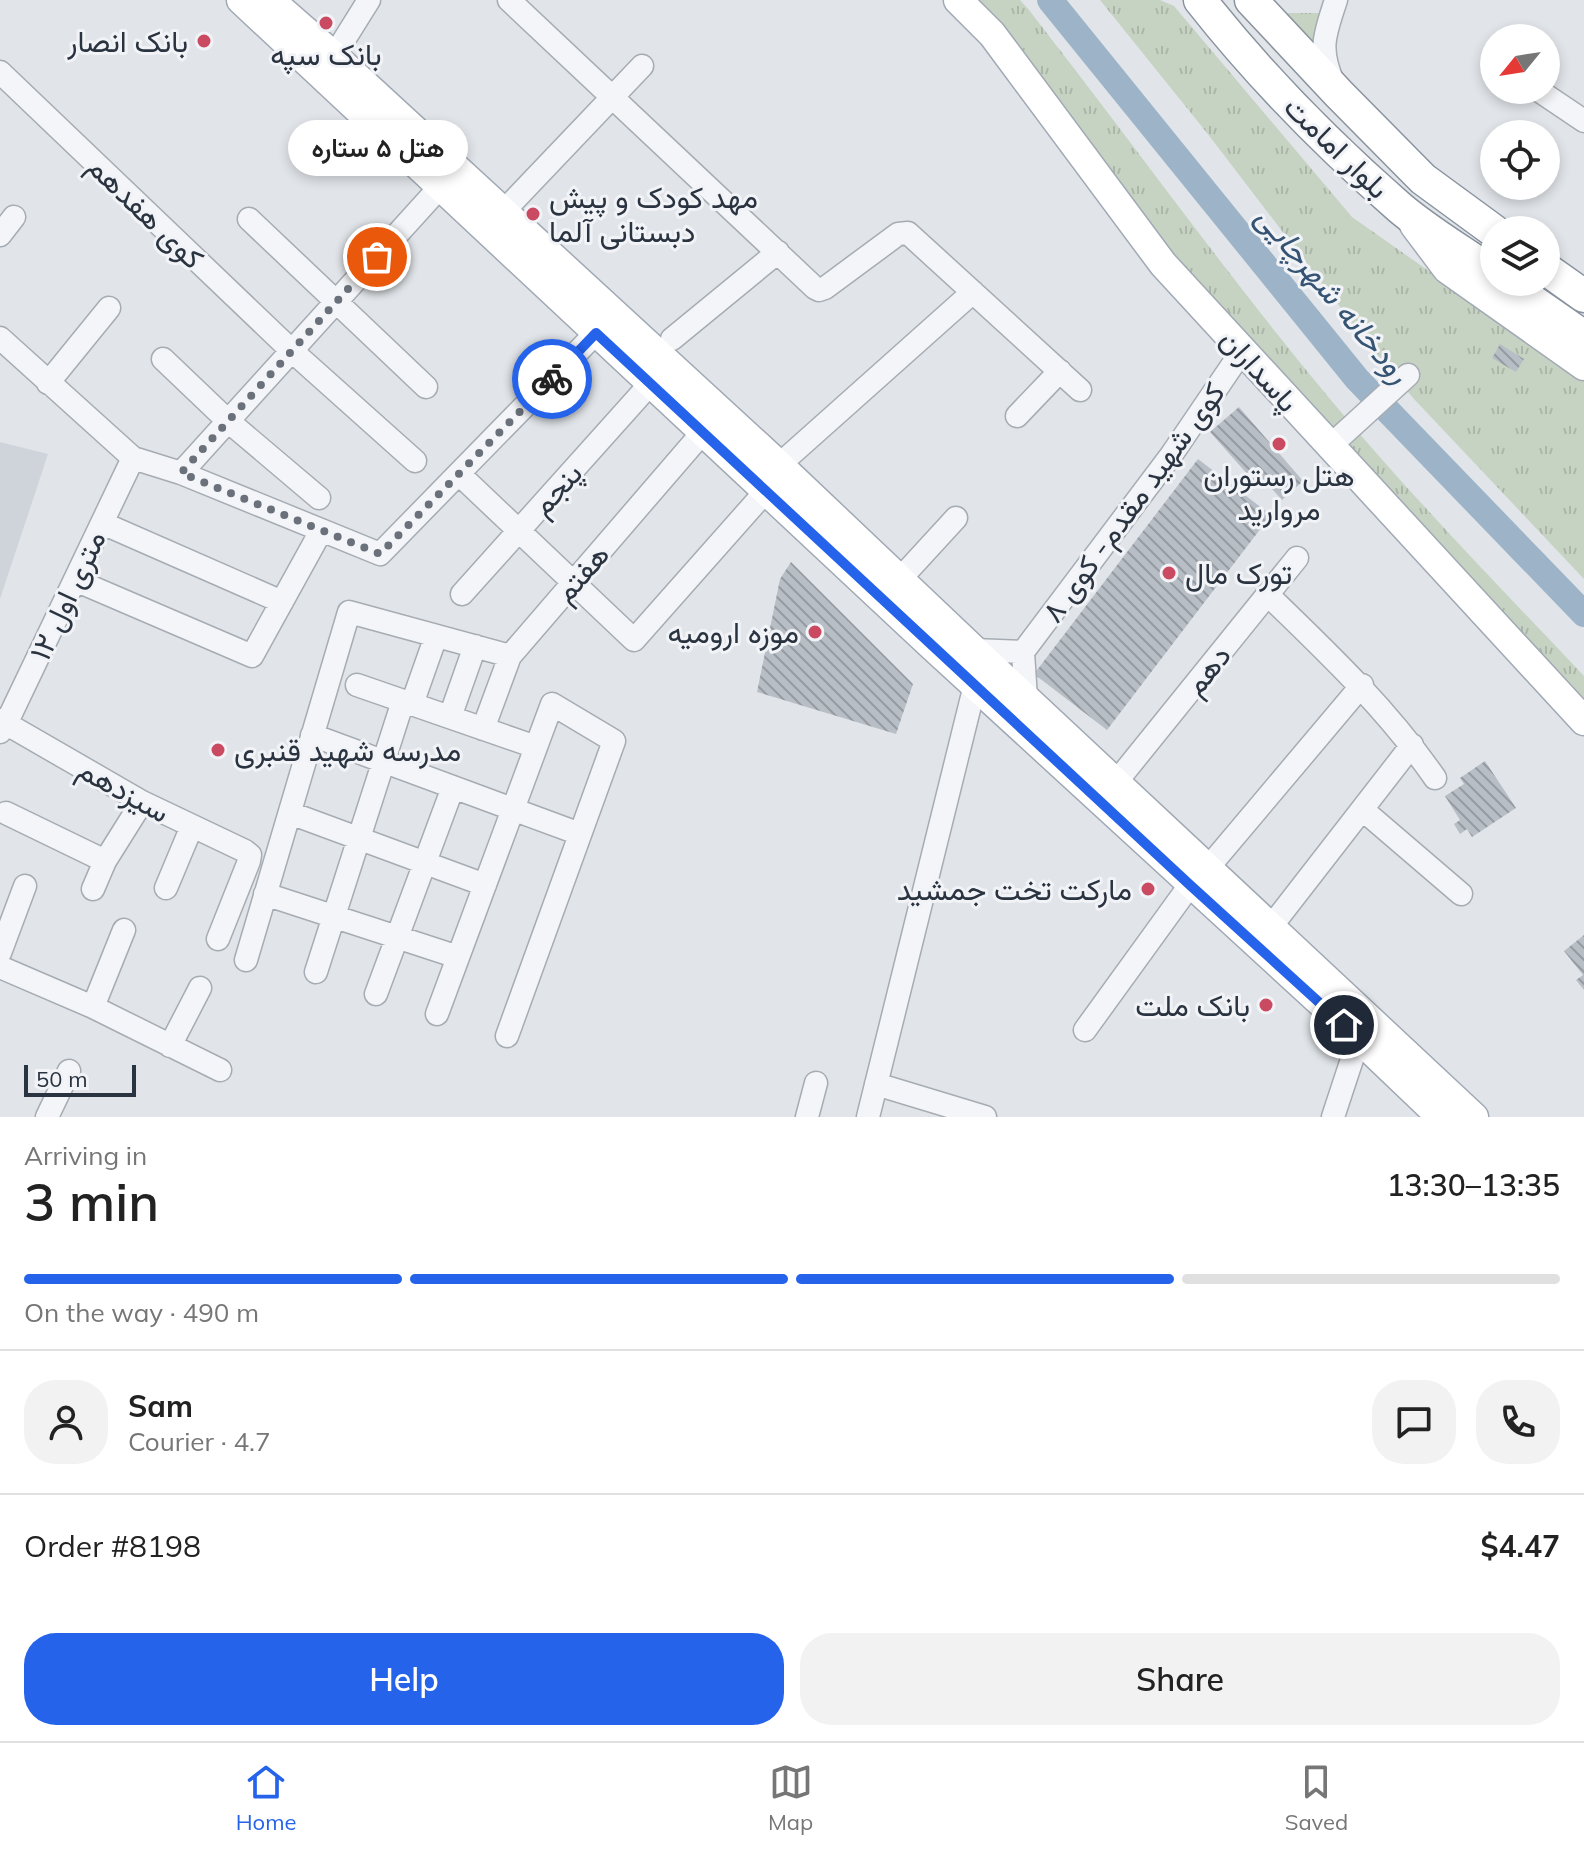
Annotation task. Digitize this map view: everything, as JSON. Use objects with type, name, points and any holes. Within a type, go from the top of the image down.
[{"type":"highway","name":"بلوار امامت","points":[[1200,0],[1239,50],[1311,125],[1401,209],[1480,264]]},
{"type":"highway","name":"بلوار امامت","points":[[1251,0],[1423,179],[1480,221]]},
{"type":"highway","points":[[1560,279],[1584,296]]},
{"type":"highway","points":[[1525,296],[1584,337]]},
{"type":"main road","points":[[241,0],[975,685],[1199,877],[1336,1003],[1474,1117]]},
{"type":"main road","points":[[270,0],[779,465],[1117,781],[1199,877],[1270,928],[1336,1003],[1359,1038],[1441,1117]]},
{"type":"main road","name":"پاسداران","points":[[958,0],[992,34],[1163,264],[1584,721]]},
{"type":"main road","points":[[1401,209],[1447,269],[1584,366]]},
{"type":"street","points":[[334,56],[369,0]]},
{"type":"street","points":[[509,0],[819,290],[898,234],[908,233],[1080,390]]},
{"type":"street","points":[[1336,0],[1323,40],[1325,62],[1339,94]]},
{"type":"street","points":[[502,213],[642,66]]},
{"type":"street","name":"کوی هفدهم","points":[[0,72],[292,351],[415,461]]},
{"type":"street","points":[[1559,104],[1584,121]]},
{"type":"street","points":[[181,473],[440,187]]},
{"type":"street","points":[[249,219],[426,387]]},
{"type":"street","points":[[672,339],[778,252]]},
{"type":"street","points":[[779,465],[973,292]]},
{"type":"street","points":[[48,383],[109,308]]},
{"type":"street","points":[[0,338],[133,458],[181,473],[380,554],[596,333]]},
{"type":"street","name":"کوی شهید مقدم- کوی ۸","points":[[1023,652],[1172,454],[1242,351]]},
{"type":"street","points":[[163,359],[228,421],[319,498]]},
{"type":"street","points":[[1017,416],[1060,371]]},
{"type":"street","points":[[1340,437],[1408,375]]},
{"type":"street","name":"پنجم","points":[[462,594],[651,383]]},
{"type":"street","name":"هفتم","points":[[483,729],[510,656],[703,432]]},
{"type":"street","name":"۱۲ متری اول","points":[[2,725],[133,458]]},
{"type":"street","points":[[459,474],[634,640],[766,491]]},
{"type":"street","points":[[900,579],[956,518]]},
{"type":"street","points":[[102,523],[282,602]]},
{"type":"street","points":[[75,580],[252,656],[321,531]]},
{"type":"street","name":"دهم","points":[[1117,781],[1297,558]]},
{"type":"street","points":[[1268,595],[1362,685],[1435,778]]},
{"type":"street","points":[[246,960],[349,612],[510,656]]},
{"type":"street","points":[[316,972],[384,761],[436,636]]},
{"type":"street","points":[[450,717],[475,646]]},
{"type":"street","points":[[974,650],[1023,652],[1026,698]]},
{"type":"street","points":[[357,685],[536,747]]},
{"type":"street","points":[[868,1117],[975,685]]},
{"type":"street","points":[[1085,1030],[1199,877],[1362,685]]},
{"type":"street","points":[[437,1014],[552,704],[614,741],[507,1036]]},
{"type":"street","name":"سیزدهم","points":[[2,725],[142,802],[250,855],[218,939]]},
{"type":"street","points":[[312,735],[580,834]]},
{"type":"street","points":[[1270,928],[1412,745]]},
{"type":"street","points":[[376,994],[453,787]]},
{"type":"street","points":[[93,889],[105,861],[142,802]]},
{"type":"street","points":[[1363,810],[1461,894]]},
{"type":"street","points":[[6,813],[105,861]]},
{"type":"street","points":[[290,813],[485,885]]},
{"type":"street","points":[[166,888],[192,826]]},
{"type":"street","points":[[0,953],[25,886]]},
{"type":"street","points":[[265,894],[458,957]]},
{"type":"street","points":[[93,1007],[124,930]]},
{"type":"street","points":[[0,967],[93,1007],[220,1070]]},
{"type":"street","points":[[170,1046],[200,988]]},
{"type":"street","points":[[1333,1117],[1359,1038]]},
{"type":"street","points":[[47,1117],[69,1071]]},
{"type":"street","points":[[807,1117],[816,1083]]},
{"type":"street","points":[[876,1084],[985,1117]]},
{"type":"shaded area","points":[[0,442],[48,454],[0,599]]},
{"type":"green space","points":[[977,0],[1020,0],[1029,10],[1253,303],[1360,435],[1584,676],[1584,698],[1206,297],[1007,29]]},
{"type":"green space","points":[[1100,0],[1160,0],[1174,6],[1352,217],[1584,380],[1584,579],[1380,359],[1207,133]]},
{"type":"green space","points":[[1281,13],[1322,13],[1311,48]]},
{"type":"building","points":[[1500,344],[1524,359],[1516,372],[1492,358]]},
{"type":"building","points":[[1239,407],[1303,481],[1282,500],[1263,479],[1257,485],[1210,432]]},
{"type":"building","name":"تورک مال","points":[[1198,459],[1271,515],[1107,730],[1034,674]]},
{"type":"building","name":"موزه ارومیه","points":[[791,562],[913,684],[896,734],[757,692],[780,579]]},
{"type":"building","points":[[1485,761],[1516,808],[1472,837],[1467,829],[1460,834],[1454,824],[1460,820],[1445,796],[1464,784],[1460,778]]},
{"type":"building","points":[[1584,935],[1584,990],[1576,980],[1583,975],[1564,951]]},
{"type":"waterway","name":"رودخانه شهرچایی","points":[[1050,0],[1357,379],[1584,614]]},
{"type":"way so far","points":[[377,257],[181,473],[380,554],[552,379]]},
{"type":"place","name":"بانک سپه","points":[[326,23]]},
{"type":"place","name":"بانک انصار","points":[[204,41]]},
{"type":"place","name":"مهد کودک و پیش دبستانی آلما","points":[[533,214]]},
{"type":"place","name":"هتل ۵ ستاره","points":[[377,257]]},
{"type":"place","name":"هتل رستوران مروارید","points":[[1279,444]]},
{"type":"place","name":"تورک مال","points":[[1169,573]]},
{"type":"place","name":"موزه ارومیه","points":[[815,632]]},
{"type":"place","name":"مدرسه شهید قنبری","points":[[218,750]]},
{"type":"place","name":"مارکت تخت جمشید","points":[[1148,889]]},
{"type":"place","name":"بانک ملت","points":[[1266,1005]]},
{"type":"route","points":[[552,379],[596,333],[1344,1025]]}]
